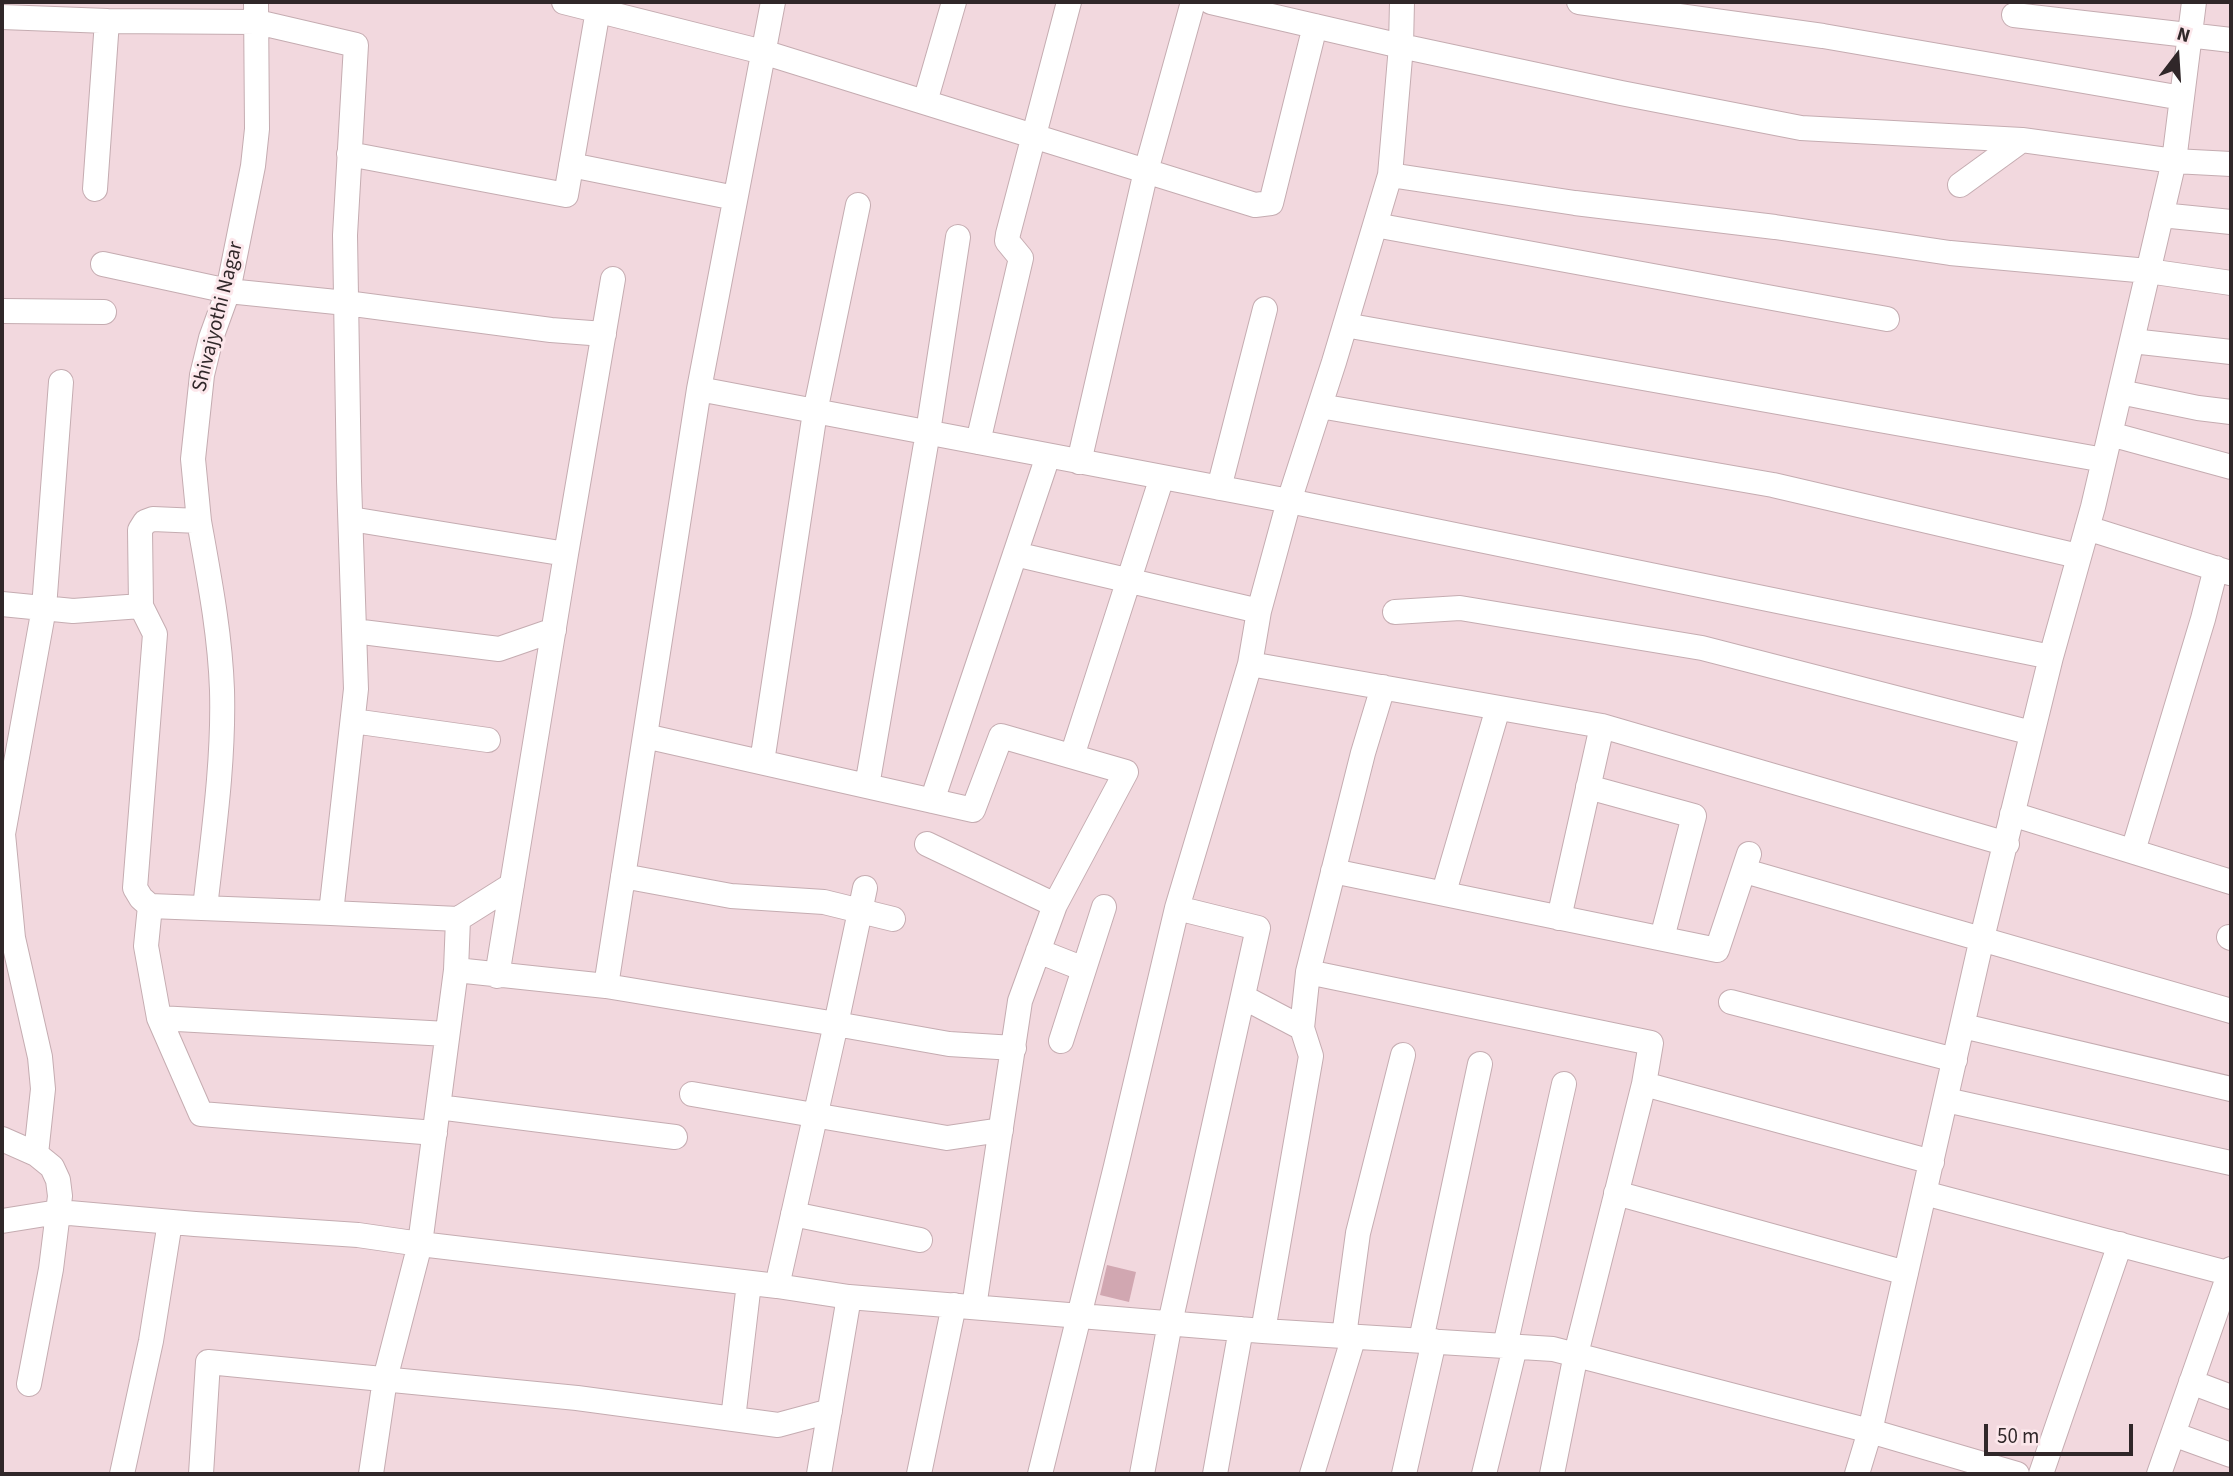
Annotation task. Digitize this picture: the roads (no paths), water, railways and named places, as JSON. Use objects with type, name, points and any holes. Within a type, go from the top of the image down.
[{"type":"street","points":[[564,2],[763,52],[1255,205],[1271,203],[1315,26]]},
{"type":"street","points":[[606,986],[698,389],[773,2]]},
{"type":"street","points":[[925,102],[954,2]]},
{"type":"street","points":[[978,442],[1021,258],[1007,242],[1007,237],[1069,2]]},
{"type":"street","points":[[1079,462],[1146,171],[1193,2]]},
{"type":"street","points":[[1040,1474],[1177,908],[1250,664],[1259,611],[1289,501],[1390,175],[1402,2]]},
{"type":"street","points":[[1579,2],[1823,36],[2182,99]]},
{"type":"street","points":[[1857,1474],[1870,1431],[1982,938],[2051,657],[2104,460],[2174,162],[2194,2]]},
{"type":"street","points":[[1219,3],[1401,46],[1801,128],[2022,140],[2174,162],[2231,164]]},
{"type":"street","points":[[2,17],[38,10],[107,21],[168,12],[256,12],[356,45],[345,235],[356,689],[331,913]]},
{"type":"street","points":[[349,154],[566,195],[598,10]]},
{"type":"street","name":"Shivajyothi Nagar","points":[[205,908],[222,751],[222,690],[218,626],[199,521],[193,459],[202,375],[211,338],[228,290],[253,166],[257,129],[256,12]]},
{"type":"street","points":[[2014,15],[2231,40]]},
{"type":"street","points":[[95,189],[107,21]]},
{"type":"street","points":[[1960,185],[2022,140]]},
{"type":"street","points":[[571,165],[735,198]]},
{"type":"street","points":[[1390,175],[1575,203],[1775,227],[1950,253],[2148,271],[2231,282]]},
{"type":"street","points":[[762,762],[815,412],[858,205]]},
{"type":"street","points":[[2161,215],[2231,222]]},
{"type":"street","points":[[1375,225],[1887,319]]},
{"type":"street","points":[[867,786],[928,432],[958,237]]},
{"type":"street","points":[[103,264],[228,290],[551,330],[604,334]]},
{"type":"street","points":[[497,976],[614,279]]},
{"type":"street","points":[[1219,488],[1265,309]]},
{"type":"street","points":[[2,311],[103,312]]},
{"type":"street","points":[[1345,325],[2104,460]]},
{"type":"street","points":[[2132,341],[2231,352]]},
{"type":"street","points":[[36,1154],[43,1089],[40,1057],[8,939],[3,834],[44,608],[61,382]]},
{"type":"street","points":[[698,389],[1289,501],[2051,657]]},
{"type":"street","points":[[2120,392],[2231,412]]},
{"type":"street","points":[[1320,406],[1773,485],[2078,556]]},
{"type":"street","points":[[2110,434],[2231,467]]},
{"type":"street","points":[[932,801],[1048,456]]},
{"type":"street","points":[[1072,756],[1162,477]]},
{"type":"street","points":[[199,521],[153,519],[145,522],[140,530],[141,606],[155,634],[135,888],[141,898],[150,906],[458,919],[512,885]]},
{"type":"street","points":[[351,519],[566,554]]},
{"type":"street","points":[[2087,528],[2224,571],[2203,619],[2133,851]]},
{"type":"street","points":[[1015,554],[1259,611]]},
{"type":"street","points":[[2,604],[73,611],[141,606]]},
{"type":"street","points":[[1395,612],[1460,608],[1702,648],[2032,733]]},
{"type":"street","points":[[355,631],[499,649],[554,630]]},
{"type":"street","points":[[1250,664],[1602,726],[2007,844]]},
{"type":"street","points":[[1214,1474],[1252,1330],[1311,1056],[1302,1034],[1308,972],[1363,753],[1383,687]]},
{"type":"street","points":[[1444,892],[1498,708]]},
{"type":"street","points":[[353,721],[488,740]]},
{"type":"street","points":[[1559,918],[1602,726]]},
{"type":"street","points":[[645,736],[973,810],[1000,736],[1126,772],[1055,905],[1020,1001],[1001,1130],[964,1306],[919,1474]]},
{"type":"street","points":[[1588,787],[1694,816],[1662,938]]},
{"type":"street","points":[[2012,814],[2231,882]]},
{"type":"street","points":[[927,844],[1055,905]]},
{"type":"street","points":[[1334,871],[1717,950],[1747,862],[1982,938],[2231,1011]]},
{"type":"street","points":[[623,876],[731,896],[824,902],[862,899],[893,919]]},
{"type":"street","points":[[777,1286],[862,899]]},
{"type":"street","points":[[150,906],[146,946],[159,1018],[201,1114],[435,1133]]},
{"type":"street","points":[[1061,1041],[1104,907]]},
{"type":"street","points":[[1142,1474],[1170,1323],[1258,928],[1177,908]]},
{"type":"street","points":[[370,1474],[385,1379],[420,1244],[456,970],[458,919]]},
{"type":"street","points":[[1038,951],[1084,969]]},
{"type":"street","points":[[456,970],[606,986],[949,1044],[1013,1048]]},
{"type":"street","points":[[1308,972],[1651,1043],[1644,1084],[1576,1354],[1552,1474]]},
{"type":"street","points":[[1243,997],[1302,1028]]},
{"type":"street","points":[[1731,1002],[1955,1060]]},
{"type":"street","points":[[159,1018],[447,1034]]},
{"type":"street","points":[[1963,1026],[2231,1089]]},
{"type":"street","points":[[1312,1474],[1349,1336],[1358,1233],[1403,1055]]},
{"type":"street","points":[[1404,1474],[1479,1064]]},
{"type":"street","points":[[1484,1474],[1564,1084]]},
{"type":"street","points":[[1644,1084],[1932,1162]]},
{"type":"street","points":[[692,1094],[947,1138],[1001,1130]]},
{"type":"street","points":[[1946,1101],[2231,1163]]},
{"type":"street","points":[[438,1107],[675,1138]]},
{"type":"street","points":[[2,1139],[36,1154],[52,1167],[58,1180],[60,1196],[51,1269],[29,1384]]},
{"type":"street","points":[[1616,1193],[1906,1273]]},
{"type":"street","points":[[1924,1193],[2231,1272],[2159,1474]]},
{"type":"street","points":[[2,1221],[58,1212],[358,1235],[849,1297],[1252,1330],[1553,1349],[1870,1431],[1980,1469],[2017,1474]]},
{"type":"street","points":[[793,1214],[920,1240]]},
{"type":"street","points":[[122,1474],[151,1341],[170,1222]]},
{"type":"street","points":[[2041,1474],[2120,1244]]},
{"type":"street","points":[[733,1419],[749,1283]]},
{"type":"street","points":[[819,1474],[849,1297]]},
{"type":"street","points":[[201,1474],[208,1362],[577,1398],[778,1424],[830,1411]]},
{"type":"street","points":[[2191,1382],[2231,1397]]},
{"type":"street","points":[[2173,1434],[2231,1455]]}]
